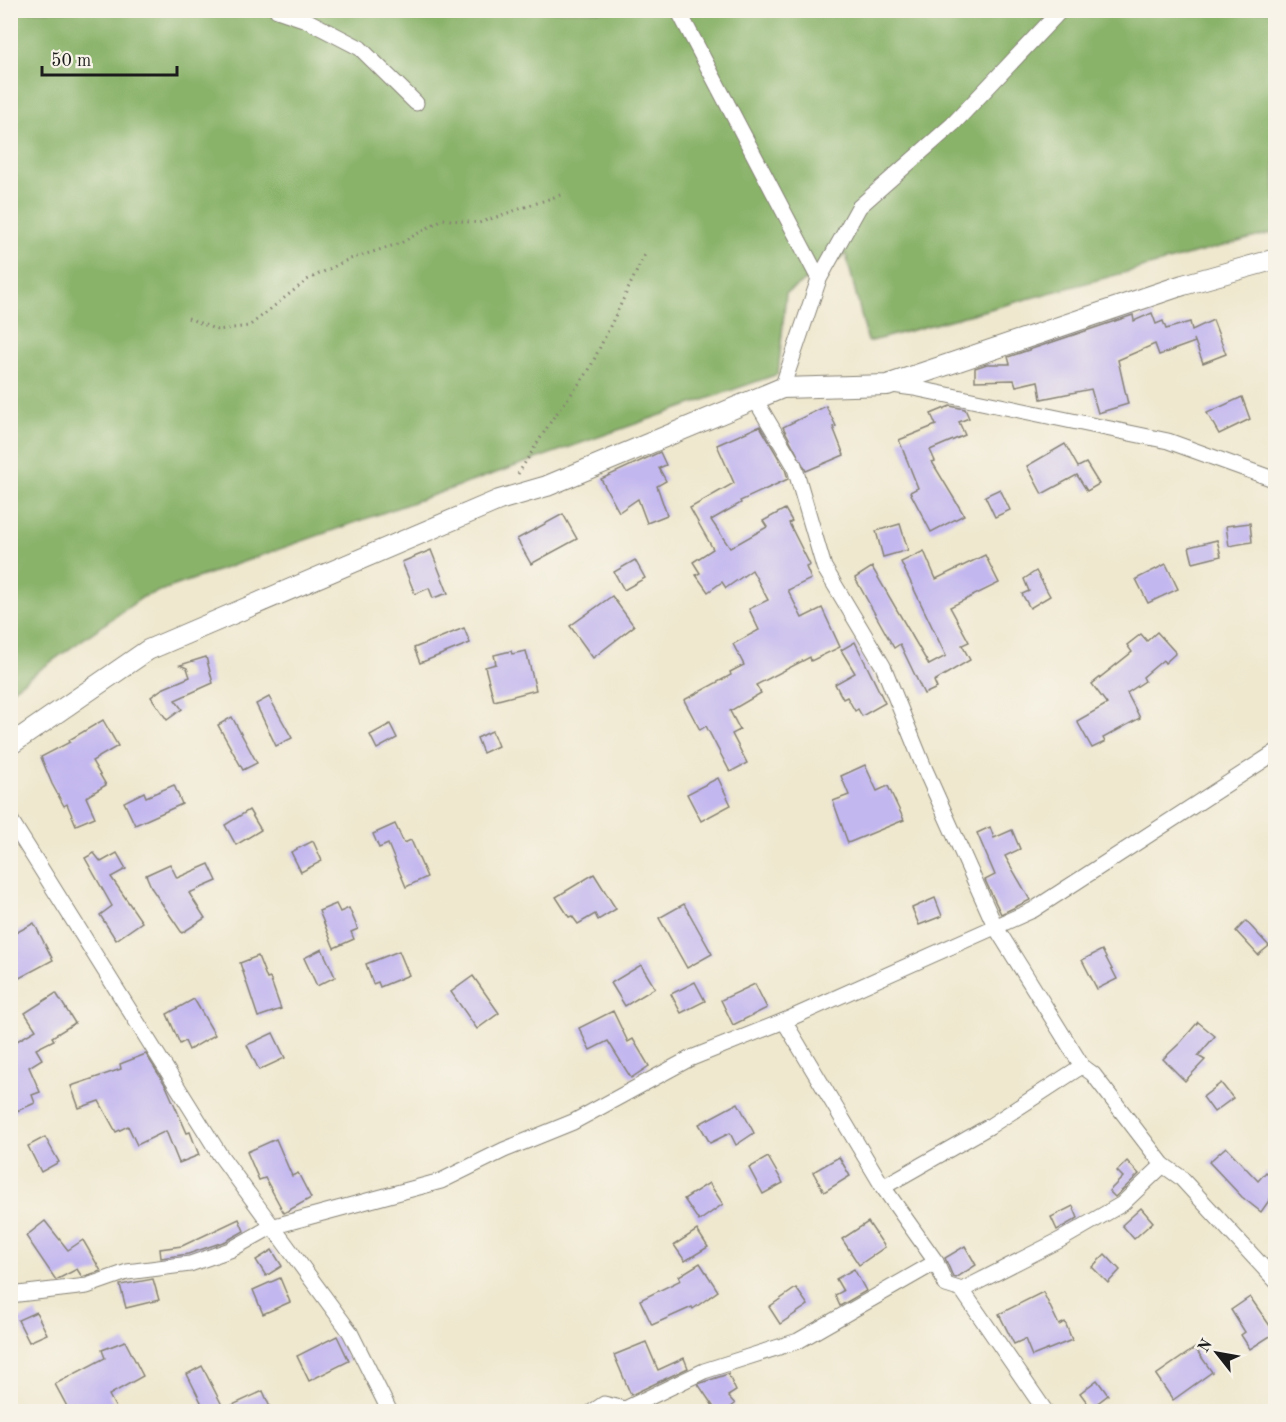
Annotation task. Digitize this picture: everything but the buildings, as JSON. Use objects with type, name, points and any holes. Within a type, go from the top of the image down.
[{"type":"street","points":[[277,10],[306,20],[360,48],[416,103]]},
{"type":"street","points":[[678,10],[819,279]]},
{"type":"street","points":[[782,388],[819,279],[859,207],[953,124],[1061,10]]},
{"type":"street","points":[[887,385],[1183,285],[1275,259]]},
{"type":"street","points":[[10,745],[148,650],[499,500],[547,486],[756,401],[782,388],[887,385],[915,388],[1168,441],[1275,480]]},
{"type":"street","points":[[756,401],[794,465],[824,567],[883,666],[923,765],[995,926],[1082,1066],[1093,1074],[1163,1165],[1180,1177],[1275,1281]]},
{"type":"street","points":[[10,1295],[87,1286],[128,1272],[190,1264],[230,1250],[271,1227],[441,1181],[504,1150],[573,1122],[689,1059],[784,1021],[1033,910],[1275,752]]},
{"type":"street","points":[[10,819],[220,1155],[350,1332],[390,1412]]},
{"type":"street","points":[[784,1021],[883,1187],[936,1262],[946,1285],[962,1290],[1046,1412]]},
{"type":"street","points":[[883,1187],[990,1126],[1082,1066]]},
{"type":"street","points":[[962,1290],[1060,1240],[1122,1204],[1163,1165]]},
{"type":"street","points":[[592,1412],[604,1404],[625,1409],[704,1371],[798,1341],[936,1262]]},
{"type":"path","points":[[188,318],[217,330],[249,326],[307,280],[347,260],[401,243],[443,219],[479,223],[562,194]]},
{"type":"path","points":[[499,500],[559,409],[588,372],[646,252]]},
{"type":"green space","points":[[11,11],[1275,11],[1275,232],[868,342],[846,254],[786,293],[778,374],[143,597],[11,690]]}]
